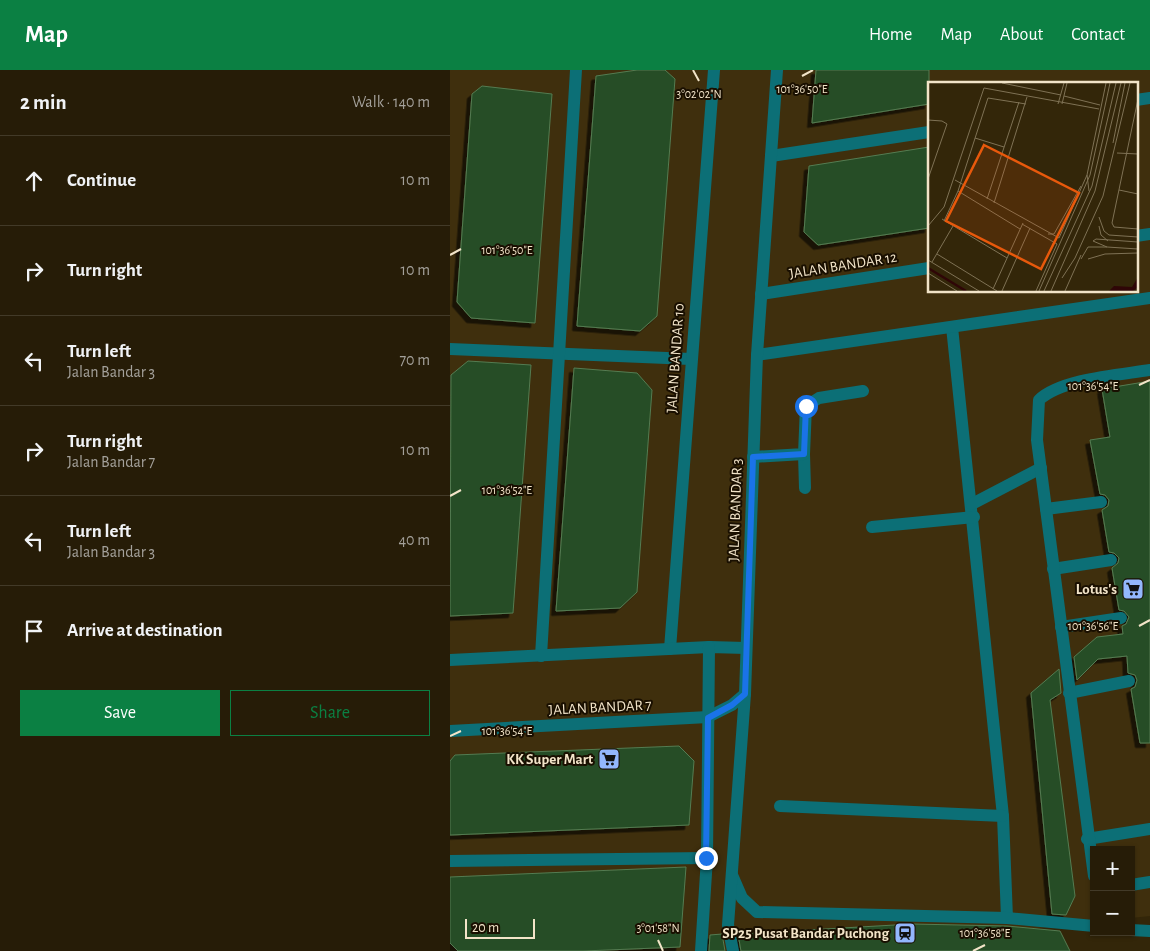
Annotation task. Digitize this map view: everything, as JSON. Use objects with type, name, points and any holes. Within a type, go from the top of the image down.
[{"type":"street","points":[[541,656],[576,70]]},
{"type":"street","name":"JALAN BANDAR 10","points":[[670,649],[714,70]]},
{"type":"street","name":"JALAN BANDAR 3","points":[[733,951],[728,926],[745,694],[757,355],[777,70]]},
{"type":"street","points":[[771,156],[928,132]]},
{"type":"street","name":"JALAN BANDAR 12","points":[[761,294],[928,268]]},
{"type":"street","points":[[757,355],[1150,298]]},
{"type":"street","points":[[952,327],[974,517],[1004,816],[1007,918]]},
{"type":"street","points":[[450,349],[691,359]]},
{"type":"street","points":[[1090,855],[1037,440],[1039,400],[1046,393],[1070,385],[1150,370]]},
{"type":"street","points":[[805,488],[806,406],[819,398],[863,391]]},
{"type":"street","points":[[753,457],[804,454]]},
{"type":"street","points":[[972,504],[1041,468]]},
{"type":"street","points":[[1046,508],[1101,502]]},
{"type":"street","points":[[872,527],[974,517]]},
{"type":"street","points":[[1053,569],[1111,560]]},
{"type":"street","points":[[1061,626],[1120,618]]},
{"type":"street","points":[[701,951],[706,858],[709,648]]},
{"type":"street","points":[[450,660],[670,649],[746,648]]},
{"type":"street","points":[[1069,693],[1129,681]]},
{"type":"street","name":"JALAN BANDAR 7","points":[[450,731],[708,718],[732,705],[745,694]]},
{"type":"street","points":[[780,806],[1004,816]]},
{"type":"street","points":[[1087,839],[1150,829]]},
{"type":"street","points":[[450,861],[706,858]]},
{"type":"street","points":[[731,873],[742,898],[756,912],[1007,918],[1090,926]]},
{"type":"street","points":[[1135,884],[1150,882]]},
{"type":"street","points":[[1135,930],[1150,931]]},
{"type":"shaded area","points":[[450,70],[1150,70],[1150,916],[1135,918],[1135,846],[1090,846],[1090,922],[824,951],[450,951]]},
{"type":"building","points":[[637,70],[665,70],[675,79],[657,316],[640,331],[577,326],[596,76]]},
{"type":"building","points":[[816,70],[929,70],[928,104],[812,123]]},
{"type":"building","points":[[482,86],[552,94],[535,323],[471,318],[457,302],[472,94]]},
{"type":"building","points":[[928,147],[928,228],[818,245],[804,232],[809,166]]},
{"type":"building","points":[[468,361],[531,365],[513,613],[450,616],[451,375]]},
{"type":"building","points":[[574,368],[637,373],[652,390],[637,592],[620,608],[556,611]]},
{"type":"building","name":"Lotus's","points":[[1150,381],[1150,743],[1140,743],[1131,689],[1135,687],[1137,680],[1135,675],[1128,673],[1127,656],[1098,659],[1077,680],[1074,657],[1097,637],[1123,634],[1122,626],[1126,624],[1129,617],[1124,611],[1119,610],[1112,568],[1118,563],[1119,558],[1114,553],[1109,552],[1102,510],[1108,506],[1109,500],[1105,495],[1100,494],[1090,440],[1110,437],[1102,389]]},
{"type":"building","points":[[1059,669],[1061,693],[1050,700],[1075,896],[1066,915],[1052,914],[1031,693]]},
{"type":"building","points":[[679,746],[694,761],[689,825],[450,835],[450,761],[455,755]]},
{"type":"building","points":[[686,867],[680,947],[583,951],[458,951],[450,943],[450,877]]},
{"type":"building","name":"SP25 Pusat Bandar Puchong","points":[[912,924],[1007,926],[1060,931],[1070,951],[741,951],[738,934]]},
{"type":"building","points":[[722,934],[725,951],[709,951],[710,935]]},
{"type":"place","name":"Lotus's","points":[[1133,589]]},
{"type":"place","name":"KK Super Mart","points":[[609,759]]},
{"type":"place","name":"SP25 Pusat Bandar Puchong","points":[[905,933]]},
{"type":"route","points":[[706,858],[708,718],[732,705],[745,694],[753,457],[804,454],[806,406]]}]
